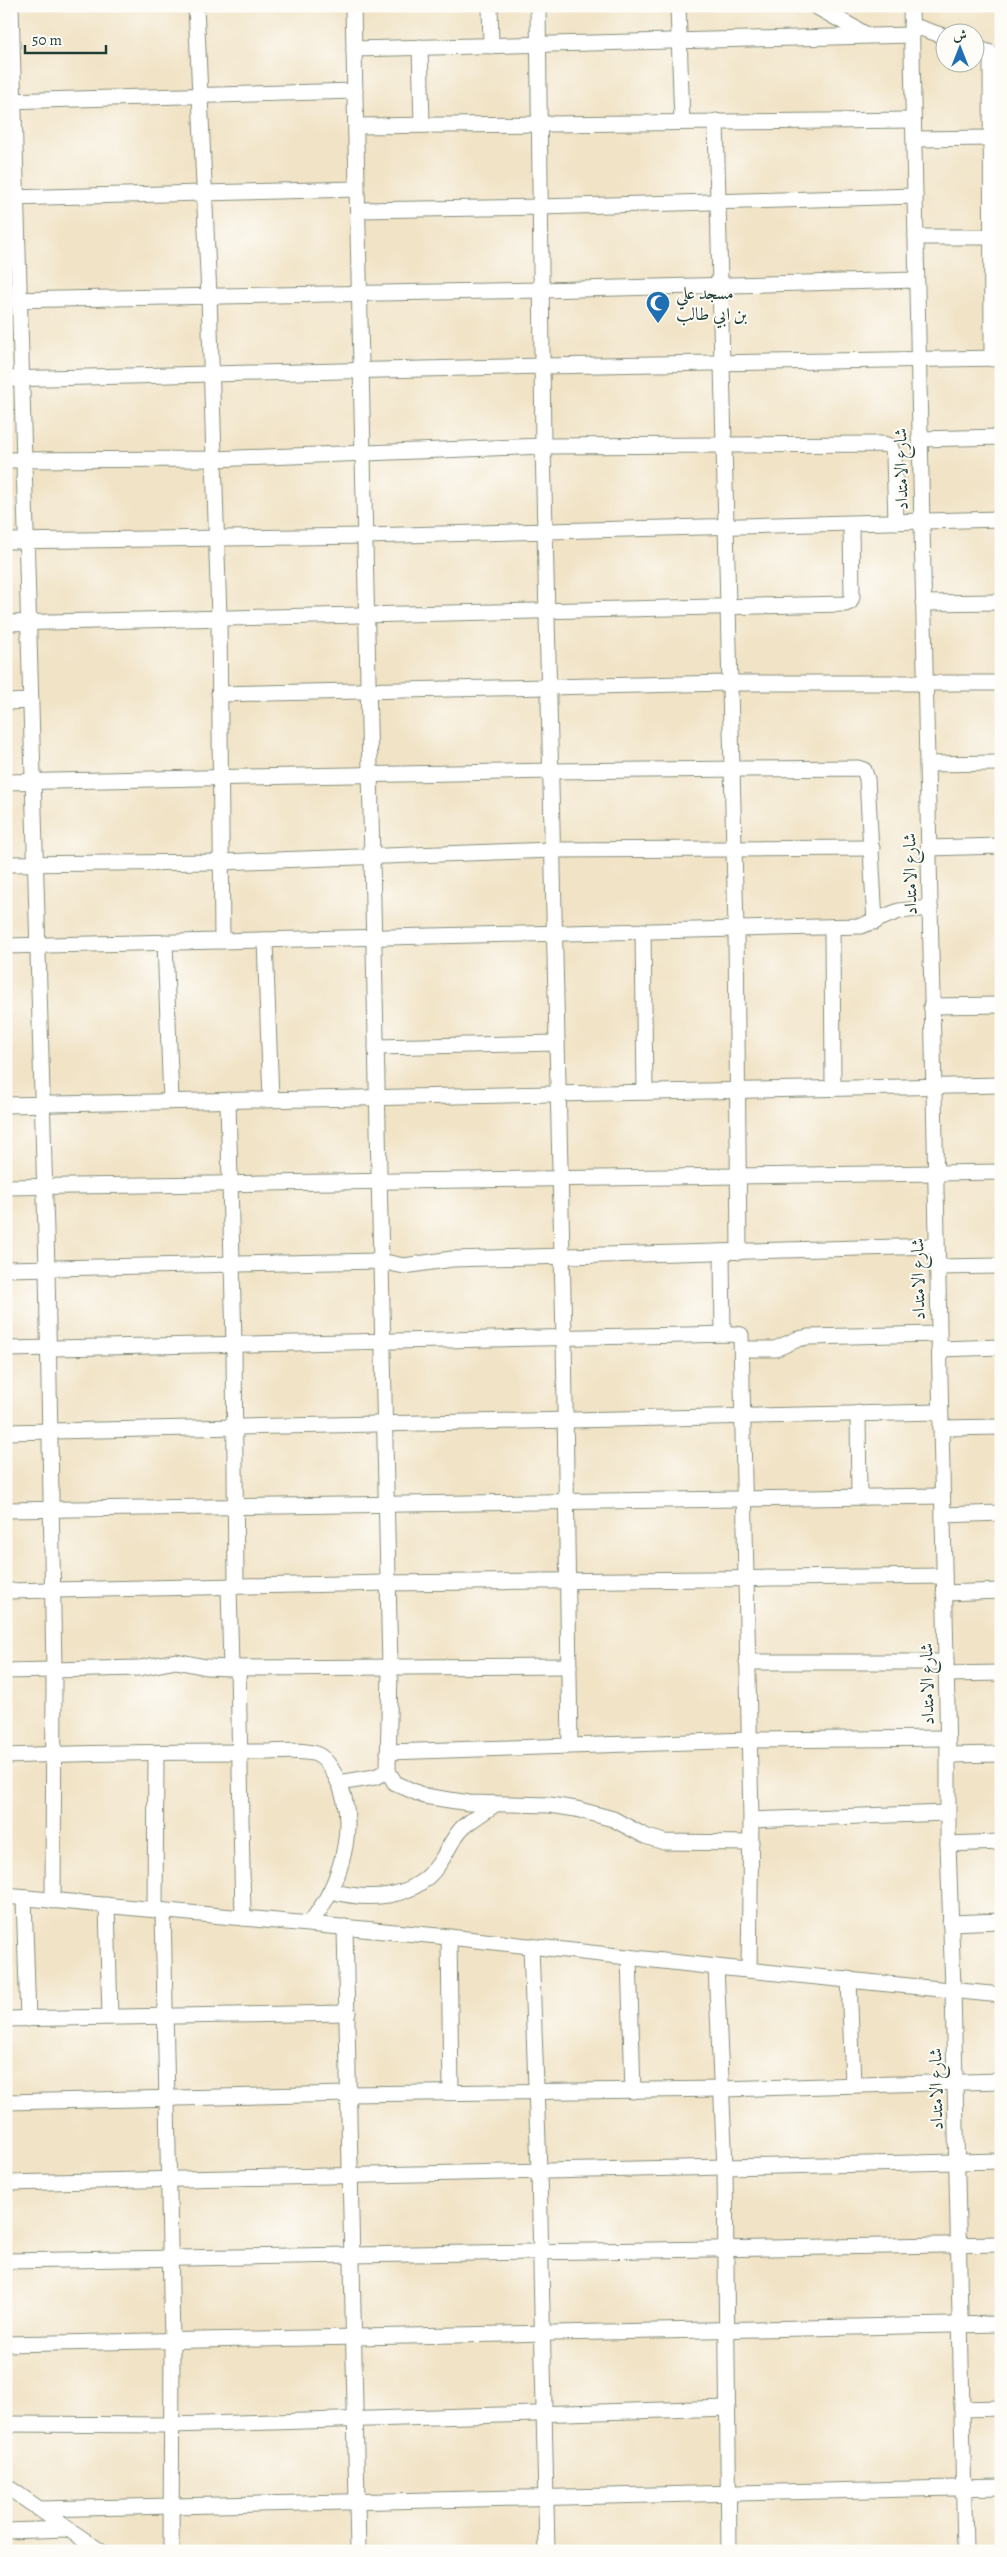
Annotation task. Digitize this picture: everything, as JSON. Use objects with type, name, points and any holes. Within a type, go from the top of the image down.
[{"type":"street","points":[[11,6],[10,101],[13,300],[22,379],[47,1268],[54,1670],[53,1901]]},
{"type":"street","points":[[196,6],[205,192],[214,459],[222,941]]},
{"type":"street","points":[[353,6],[390,1667],[388,1771],[395,1783],[424,1796],[494,1805],[550,1805],[576,1809],[613,1819],[645,1836],[664,1842],[751,1843]]},
{"type":"street","points":[[490,6],[491,46]]},
{"type":"street","points":[[538,6],[543,446],[563,1256],[570,1745]]},
{"type":"street","points":[[678,6],[682,122]]},
{"type":"street","points":[[814,6],[868,36]]},
{"type":"street","name":"شارع الامتداد","points":[[911,6],[934,1173],[948,1755],[947,1814],[953,1989],[965,2551]]},
{"type":"street","points":[[354,50],[868,36],[911,30],[934,34]]},
{"type":"street","points":[[420,48],[422,125]]},
{"type":"street","points":[[6,379],[361,372],[543,366],[996,358],[992,237],[992,138],[996,55],[984,51]]},
{"type":"street","points":[[10,101],[355,91]]},
{"type":"street","points":[[356,126],[913,120]]},
{"type":"street","points":[[716,121],[736,929],[739,1252]]},
{"type":"street","points":[[914,139],[992,138]]},
{"type":"street","points":[[11,198],[205,192],[357,190]]},
{"type":"street","points":[[358,210],[718,203],[915,196]]},
{"type":"street","points":[[916,237],[992,237]]},
{"type":"street","points":[[13,300],[542,290],[916,280]]},
{"type":"street","points":[[919,439],[1001,437]]},
{"type":"street","points":[[6,460],[214,459],[543,446],[890,446],[894,456],[896,522]]},
{"type":"street","points":[[6,541],[365,536],[1001,519]]},
{"type":"street","points":[[6,622],[844,604],[850,602],[852,597],[851,524]]},
{"type":"street","points":[[923,603],[1001,602]]},
{"type":"street","points":[[219,694],[729,683],[1001,683]]},
{"type":"street","points":[[6,702],[31,701]]},
{"type":"street","points":[[926,764],[1001,763]]},
{"type":"street","points":[[6,782],[731,768],[864,770],[867,779],[872,848],[875,922]]},
{"type":"street","points":[[928,848],[1001,846]]},
{"type":"street","points":[[6,864],[221,862],[553,850],[872,848]]},
{"type":"street","points":[[6,946],[861,926],[899,911],[930,908]]},
{"type":"street","points":[[832,927],[833,1088]]},
{"type":"street","points":[[643,931],[646,1092]]},
{"type":"street","points":[[265,940],[270,1100]]},
{"type":"street","points":[[165,942],[171,1102]]},
{"type":"street","points":[[931,1006],[1001,1005]]},
{"type":"street","points":[[376,1047],[557,1044]]},
{"type":"street","points":[[6,1105],[1001,1085]]},
{"type":"street","points":[[228,1100],[234,1346],[235,1507],[232,1586],[243,1918]]},
{"type":"street","points":[[6,1187],[560,1177],[1001,1172]]},
{"type":"street","points":[[6,1269],[380,1261],[404,1266],[452,1259],[936,1246]]},
{"type":"street","points":[[722,1252],[723,1334]]},
{"type":"street","points":[[936,1267],[1001,1266]]},
{"type":"street","points":[[6,1349],[234,1346],[723,1334],[741,1336],[751,1820],[750,1970]]},
{"type":"street","points":[[742,1349],[775,1349],[798,1339],[808,1337],[938,1341],[1001,1347]]},
{"type":"street","points":[[6,1432],[940,1412]]},
{"type":"street","points":[[858,1413],[859,1497]]},
{"type":"street","points":[[941,1428],[1001,1427]]},
{"type":"street","points":[[6,1510],[386,1506],[744,1498],[942,1496]]},
{"type":"street","points":[[943,1515],[1001,1513]]},
{"type":"street","points":[[6,1592],[387,1583],[944,1576]]},
{"type":"street","points":[[944,1593],[1001,1591]]},
{"type":"street","points":[[6,1671],[140,1668],[163,1661],[176,1661],[206,1667],[234,1668],[569,1666]]},
{"type":"street","points":[[747,1662],[946,1668],[1001,1673]]},
{"type":"street","points":[[388,1752],[749,1740],[947,1738]]},
{"type":"street","points":[[6,1756],[239,1752],[318,1755],[329,1765],[339,1783],[345,1800],[346,1820],[342,1854],[331,1891],[323,1907],[309,1924]]},
{"type":"street","points":[[156,1754],[159,1910],[165,2016],[169,2178],[172,2341],[171,2551]]},
{"type":"street","points":[[948,1755],[1001,1754]]},
{"type":"street","points":[[339,1783],[375,1777],[388,1771]]},
{"type":"street","points":[[331,1891],[347,1895],[371,1896],[391,1895],[411,1890],[438,1865],[446,1850],[463,1828],[494,1805]]},
{"type":"street","points":[[751,1820],[947,1814]]},
{"type":"street","points":[[948,1844],[1001,1842]]},
{"type":"street","points":[[6,1896],[449,1937],[716,1967],[1001,1995]]},
{"type":"street","points":[[24,1898],[28,2019]]},
{"type":"street","points":[[107,1905],[110,2017]]},
{"type":"street","points":[[950,1923],[1001,1921]]},
{"type":"street","points":[[345,1927],[350,2094],[358,2551]]},
{"type":"street","points":[[449,1937],[451,2092]]},
{"type":"street","points":[[531,1946],[539,2170],[546,2551]]},
{"type":"street","points":[[629,1957],[634,2091]]},
{"type":"street","points":[[716,1967],[727,2248],[729,2551]]},
{"type":"street","points":[[848,1979],[853,2085]]},
{"type":"street","points":[[6,2019],[348,2014]]},
{"type":"street","points":[[6,2102],[451,2092],[634,2091],[1001,2081]]},
{"type":"street","points":[[6,2183],[1001,2161]]},
{"type":"street","points":[[6,2261],[1001,2244]]},
{"type":"street","points":[[6,2344],[354,2335],[1001,2324]]},
{"type":"street","points":[[6,2424],[172,2425],[728,2408]]},
{"type":"street","points":[[962,2409],[1001,2408]]},
{"type":"street","points":[[6,2486],[100,2551]]},
{"type":"street","points":[[38,2509],[357,2500],[1001,2487]]},
{"type":"street","points":[[6,2531],[67,2529]]},
{"type":"place","name":"مسجد علي بن ابي طالب","points":[[658,324]]}]
